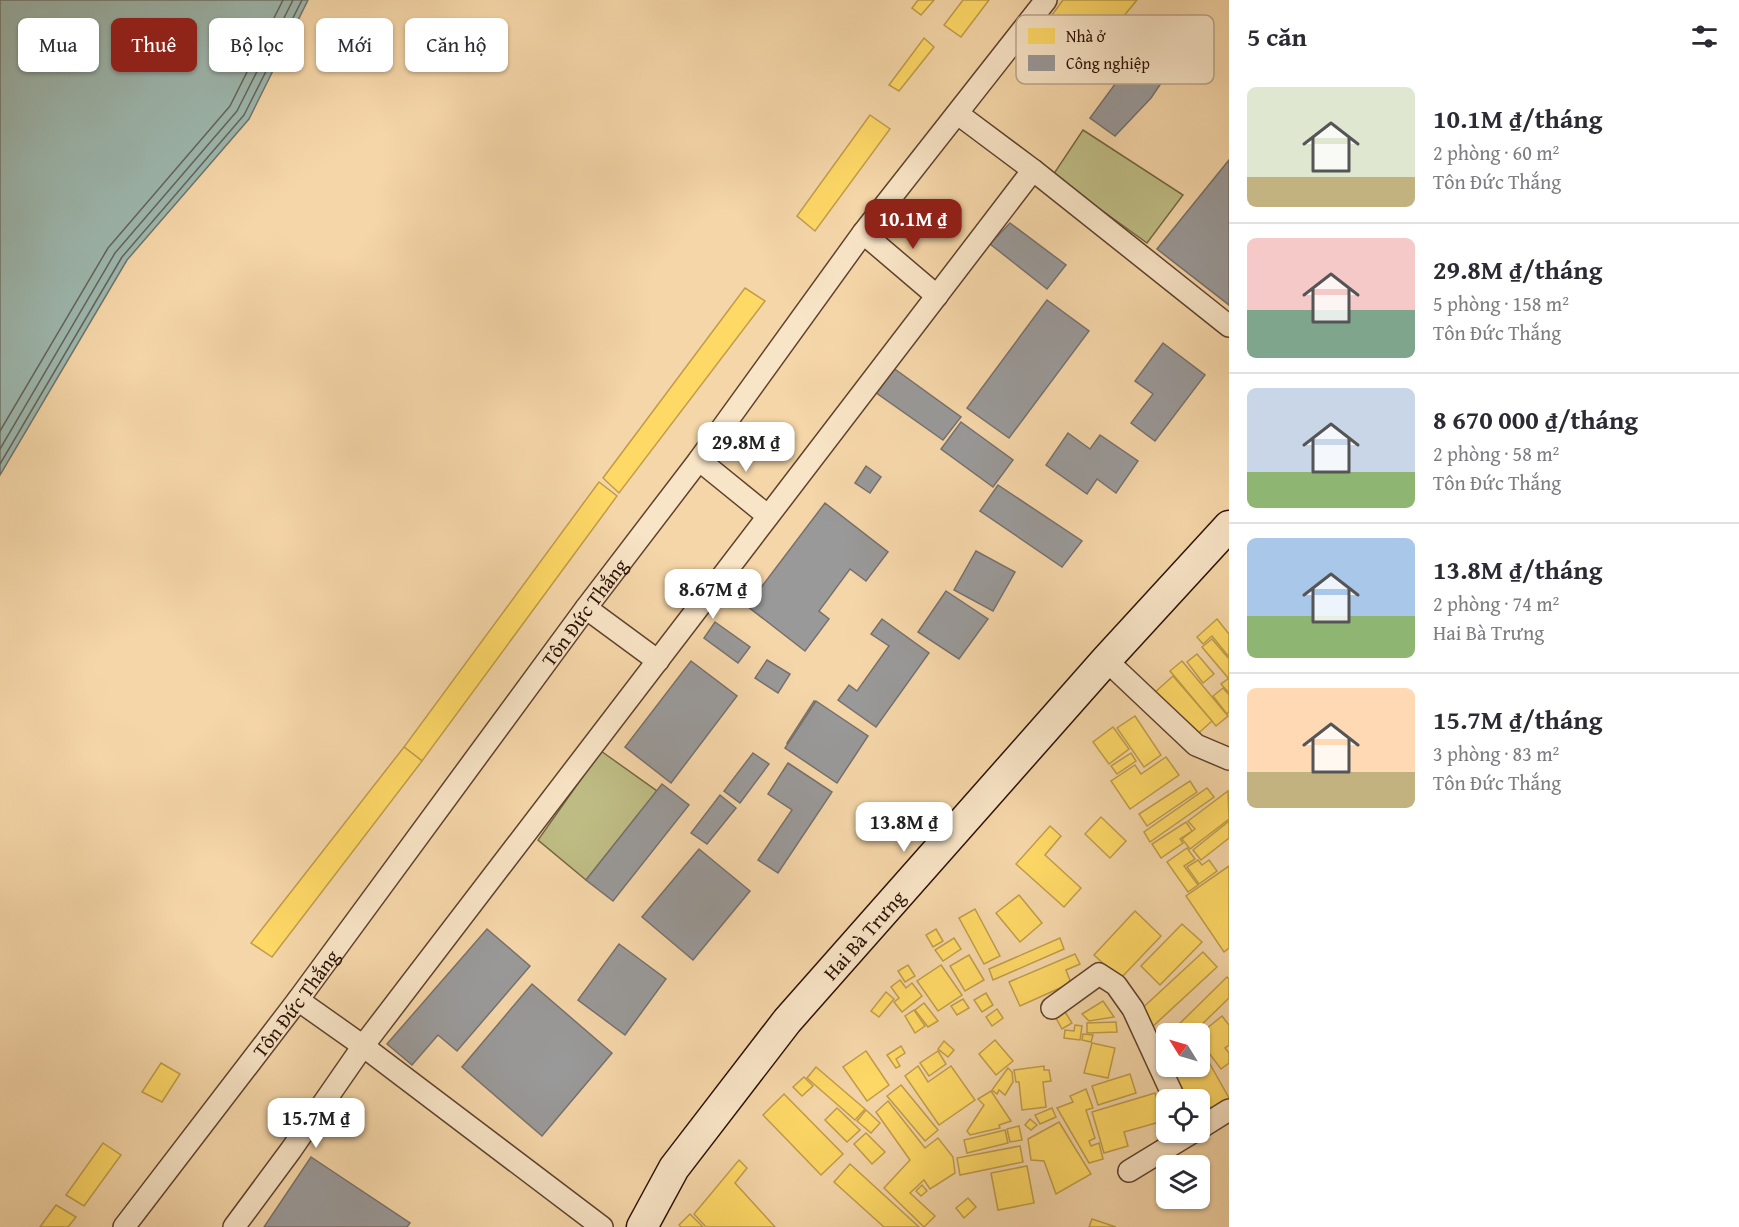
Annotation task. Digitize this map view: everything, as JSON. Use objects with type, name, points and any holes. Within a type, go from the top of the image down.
[{"type":"main road","name":"Hai Bà Trưng","points":[[642,1227],[674,1168],[787,1021],[1106,660],[1229,526]]},
{"type":"street","name":"Tôn Đức Thắng","points":[[1034,15],[1046,0]]},
{"type":"street","name":"Tôn Đức Thắng","points":[[125,1226],[298,1000],[586,608],[699,460],[863,233],[1016,39]]},
{"type":"street","points":[[958,114],[1229,326]]},
{"type":"street","points":[[234,1227],[363,1046],[1032,170]]},
{"type":"street","points":[[863,233],[937,296]]},
{"type":"street","points":[[699,460],[768,516]]},
{"type":"street","points":[[586,608],[657,661]]},
{"type":"street","points":[[1106,660],[1196,745],[1229,759]]},
{"type":"street","points":[[1052,1008],[1099,974],[1116,985],[1133,1010],[1170,1089]]},
{"type":"street","points":[[298,1000],[363,1046],[602,1227]]},
{"type":"street","points":[[1210,1122],[1229,1110]]},
{"type":"street","points":[[1129,1171],[1175,1143]]},
{"type":"shaded area","points":[[1083,130],[1183,195],[1147,243],[1053,175]]},
{"type":"shaded area","points":[[601,751],[657,791],[586,880],[538,840]]},
{"type":"water","points":[[0,0],[308,0],[299,18],[209,18],[209,72],[272,72],[249,119],[127,260],[0,475]]},
{"type":"building: Nhà ở","points":[[918,0],[934,0],[921,15],[912,8]]},
{"type":"building: Nhà ở","points":[[963,0],[989,0],[961,37],[944,25]]},
{"type":"building: Nhà ở","points":[[1063,0],[1137,0],[1125,15],[1052,15]]},
{"type":"building: Nhà ở","points":[[924,38],[934,47],[899,91],[889,85]]},
{"type":"building: Nhà ở","points":[[870,115],[890,129],[815,231],[797,216]]},
{"type":"building: Nhà ở","points":[[745,288],[765,301],[619,493],[603,478]]},
{"type":"building: Nhà ở","points":[[599,482],[617,496],[422,761],[404,747]]},
{"type":"building: Nhà ở","points":[[1217,619],[1229,634],[1229,657],[1212,636],[1203,644],[1197,637]]},
{"type":"building: Nhà ở","points":[[1212,639],[1229,659],[1229,679],[1202,647]]},
{"type":"building: Nhà ở","points":[[1197,654],[1214,674],[1203,683],[1187,662]]},
{"type":"building: Nhà ở","points":[[1182,661],[1228,716],[1216,726],[1170,671]]},
{"type":"building: Nhà ở","points":[[1173,676],[1212,721],[1192,739],[1153,694]]},
{"type":"building: Nhà ở","points":[[1229,680],[1229,693],[1221,684]]},
{"type":"building: Nhà ở","points":[[1223,688],[1229,695],[1227,714],[1213,696]]},
{"type":"building: Nhà ở","points":[[1135,716],[1161,755],[1144,767],[1117,728]]},
{"type":"building: Nhà ở","points":[[1113,727],[1129,749],[1109,764],[1093,742]]},
{"type":"building: Nhà ở","points":[[404,747],[422,761],[272,957],[251,943]]},
{"type":"building: Nhà ở","points":[[1131,753],[1136,761],[1117,774],[1111,766]]},
{"type":"building: Nhà ở","points":[[1166,757],[1179,775],[1130,809],[1111,781],[1135,765],[1141,774]]},
{"type":"building: Nhà ở","points":[[1190,781],[1197,792],[1147,826],[1139,814]]},
{"type":"building: Nhà ở","points":[[1207,788],[1214,797],[1150,842],[1144,832]]},
{"type":"building: Nhà ở","points":[[1228,791],[1229,819],[1190,849],[1182,839],[1195,829],[1188,821]]},
{"type":"building: Nhà ở","points":[[1101,817],[1126,841],[1110,858],[1085,834]]},
{"type":"building: Nhà ở","points":[[1229,821],[1229,838],[1201,860],[1193,850]]},
{"type":"building: Nhà ở","points":[[1186,822],[1192,831],[1180,839],[1183,843],[1161,858],[1152,844]]},
{"type":"building: Nhà ở","points":[[1050,826],[1061,836],[1045,855],[1081,888],[1064,907],[1016,864]]},
{"type":"building: Nhà ở","points":[[1187,848],[1195,859],[1184,866],[1198,885],[1188,892],[1167,862]]},
{"type":"building: Nhà ở","points":[[1198,860],[1202,865],[1209,860],[1217,871],[1199,884],[1187,867]]},
{"type":"building: Nhà ở","points":[[1229,866],[1229,948],[1224,952],[1186,896]]},
{"type":"building: Nhà ở","points":[[1019,895],[1042,923],[1020,942],[996,913]]},
{"type":"building: Nhà ở","points":[[975,909],[1000,956],[984,964],[959,918]]},
{"type":"building: Nhà ở","points":[[1135,911],[1161,936],[1120,979],[1094,955]]},
{"type":"building: Nhà ở","points":[[1182,924],[1202,942],[1160,985],[1141,966]]},
{"type":"building: Nhà ở","points":[[936,929],[943,941],[933,947],[926,935]]},
{"type":"building: Nhà ở","points":[[954,938],[961,949],[943,961],[935,950]]},
{"type":"building: Nhà ở","points":[[1060,938],[1064,949],[993,980],[989,969]]},
{"type":"building: Nhà ở","points":[[1203,952],[1217,967],[1150,1029],[1136,1014]]},
{"type":"building: Nhà ở","points":[[1075,954],[1080,964],[1066,970],[1071,983],[1020,1006],[1009,982]]},
{"type":"building: Nhà ở","points":[[969,955],[984,980],[965,991],[950,966]]},
{"type":"building: Nhà ở","points":[[908,965],[915,976],[905,982],[898,971]]},
{"type":"building: Nhà ở","points":[[941,965],[962,995],[938,1011],[917,981]]},
{"type":"building: Nhà ở","points":[[1227,977],[1229,979],[1229,998],[1203,1023],[1180,1023]]},
{"type":"building: Nhà ở","points":[[900,980],[906,988],[912,983],[922,996],[902,1012],[894,1002],[899,998],[891,987]]},
{"type":"building: Nhà ở","points":[[886,992],[894,999],[879,1017],[871,1011]]},
{"type":"building: Nhà ở","points":[[986,993],[993,1005],[982,1012],[974,1000]]},
{"type":"building: Nhà ở","points":[[963,999],[969,1008],[957,1015],[951,1006]]},
{"type":"building: Nhà ở","points":[[1103,1001],[1114,1017],[1089,1021],[1082,1014]]},
{"type":"building: Nhà ở","points":[[924,1003],[938,1021],[928,1027],[915,1010]]},
{"type":"building: Nhà ở","points":[[997,1009],[1003,1018],[992,1026],[986,1017]]},
{"type":"building: Nhà ở","points":[[914,1010],[925,1026],[915,1033],[905,1016]]},
{"type":"building: Nhà ở","points":[[1065,1012],[1072,1023],[1062,1029],[1056,1018]]},
{"type":"building: Nhà ở","points":[[1222,1016],[1229,1025],[1229,1045],[1225,1048],[1229,1053],[1229,1063],[1221,1069],[1210,1054],[1210,1026]]},
{"type":"building: Nhà ở","points":[[1116,1022],[1117,1032],[1087,1033],[1087,1023]]},
{"type":"building: Nhà ở","points":[[1075,1025],[1082,1026],[1080,1040],[1064,1038],[1065,1030],[1074,1031]]},
{"type":"building: Nhà ở","points":[[1083,1034],[1093,1035],[1091,1042],[1082,1040]]},
{"type":"building: Nhà ở","points":[[995,1040],[1013,1061],[996,1075],[979,1054]]},
{"type":"building: Nhà ở","points":[[944,1041],[954,1050],[948,1057],[938,1049]]},
{"type":"building: Nhà ở","points":[[1092,1043],[1115,1048],[1108,1078],[1084,1073]]},
{"type":"building: Nhà ở","points":[[901,1046],[905,1053],[896,1059],[900,1066],[896,1068],[887,1055]]},
{"type":"building: Nhà ở","points":[[866,1051],[889,1085],[867,1101],[843,1067]]},
{"type":"building: Nhà ở","points":[[938,1051],[946,1064],[929,1076],[920,1063]]},
{"type":"building: Nhà ở","points":[[161,1063],[180,1074],[162,1102],[142,1092]]},
{"type":"building: Nhà ở","points":[[1210,1064],[1229,1098],[1229,1106],[1214,1114],[1210,1107],[1210,1089],[1183,1089],[1176,1077],[1210,1077]]},
{"type":"building: Nhà ở","points":[[918,1066],[928,1082],[951,1066],[975,1100],[939,1125],[905,1076]]},
{"type":"building: Nhà ở","points":[[1044,1066],[1044,1070],[1049,1070],[1051,1081],[1043,1082],[1046,1107],[1022,1110],[1019,1082],[1016,1082],[1014,1070]]},
{"type":"building: Nhà ở","points":[[816,1067],[865,1109],[855,1120],[807,1078]]},
{"type":"building: Nhà ở","points":[[1008,1068],[1012,1072],[1013,1082],[1005,1095],[999,1090],[997,1094],[992,1090]]},
{"type":"building: Nhà ở","points":[[1130,1074],[1136,1093],[1098,1105],[1092,1086]]},
{"type":"building: Nhà ở","points":[[804,1077],[813,1086],[802,1096],[793,1087]]},
{"type":"building: Nhà ở","points":[[901,1085],[938,1130],[925,1141],[887,1096]]},
{"type":"building: Nhà ở","points":[[1086,1089],[1093,1108],[1086,1110],[1095,1138],[1089,1141],[1091,1146],[1099,1143],[1103,1159],[1089,1163],[1057,1108],[1073,1102],[1070,1096]]},
{"type":"building: Nhà ở","points":[[991,1091],[1011,1121],[999,1125],[1000,1128],[970,1135],[967,1131],[984,1105],[978,1099]]},
{"type":"building: Nhà ở","points":[[1155,1093],[1156,1096],[1156,1123],[1124,1132],[1128,1146],[1104,1153],[1092,1112]]},
{"type":"building: Nhà ở","points":[[784,1094],[843,1154],[821,1175],[763,1115]]},
{"type":"building: Nhà ở","points":[[888,1101],[925,1148],[938,1138],[953,1157],[955,1173],[930,1189],[924,1180],[910,1193],[935,1216],[924,1227],[884,1188],[910,1160],[876,1112]]},
{"type":"building: Nhà ở","points":[[837,1108],[860,1130],[847,1142],[825,1120]]},
{"type":"building: Nhà ở","points":[[1052,1108],[1056,1117],[1040,1124],[1035,1115]]},
{"type":"building: Nhà ở","points":[[866,1110],[880,1123],[871,1133],[857,1121]]},
{"type":"building: Nhà ở","points":[[1030,1119],[1037,1125],[1031,1130],[1025,1125]]},
{"type":"building: Nhà ở","points":[[1059,1122],[1091,1174],[1056,1194],[1044,1161],[1031,1160],[1028,1139]]},
{"type":"building: Nhà ở","points":[[1019,1126],[1022,1140],[1010,1142],[1007,1129]]},
{"type":"building: Nhà ở","points":[[1005,1130],[1008,1143],[967,1153],[964,1140]]},
{"type":"building: Nhà ở","points":[[866,1133],[885,1152],[872,1164],[854,1144]]},
{"type":"building: Nhà ở","points":[[103,1143],[121,1155],[84,1206],[66,1195]]},
{"type":"building: Nhà ở","points":[[1020,1146],[1023,1162],[960,1175],[957,1158]]},
{"type":"building: Nhà ở","points":[[739,1160],[747,1168],[735,1183],[775,1227],[706,1227],[694,1214]]},
{"type":"building: Nhà ở","points":[[850,1164],[919,1227],[884,1227],[834,1182]]},
{"type":"building: Nhà ở","points":[[1027,1166],[1034,1203],[998,1210],[991,1173]]},
{"type":"building: Nhà ở","points":[[922,1185],[927,1191],[921,1196],[916,1191]]},
{"type":"building: Nhà ở","points":[[968,1198],[976,1207],[964,1218],[956,1208]]},
{"type":"building: Nhà ở","points":[[56,1205],[76,1217],[68,1227],[40,1227]]},
{"type":"building: Nhà ở","points":[[690,1214],[703,1227],[681,1227],[679,1225]]},
{"type":"building: Nhà ở","points":[[1092,1219],[1116,1227],[1089,1227]]},
{"type":"building: Công nghiệp","points":[[1115,84],[1160,84],[1151,98],[1115,136],[1090,118]]},
{"type":"building: Công nghiệp","points":[[1229,160],[1229,305],[1157,249]]},
{"type":"building: Công nghiệp","points":[[1010,223],[1066,265],[1047,289],[990,244]]},
{"type":"building: Công nghiệp","points":[[1047,300],[1089,331],[1009,438],[967,408]]},
{"type":"building: Công nghiệp","points":[[1163,343],[1205,375],[1155,441],[1131,423],[1153,394],[1135,381]]},
{"type":"building: Công nghiệp","points":[[892,367],[961,417],[943,440],[875,392]]},
{"type":"building: Công nghiệp","points":[[961,422],[1013,460],[993,487],[941,449]]},
{"type":"building: Công nghiệp","points":[[1068,433],[1090,449],[1100,435],[1138,461],[1116,493],[1097,479],[1087,494],[1046,465]]},
{"type":"building: Công nghiệp","points":[[866,466],[881,477],[870,493],[855,483]]},
{"type":"building: Công nghiệp","points":[[998,485],[1082,541],[1062,567],[980,511]]},
{"type":"building: Công nghiệp","points":[[825,503],[888,552],[866,581],[850,569],[819,611],[829,619],[805,651],[747,606]]},
{"type":"building: Công nghiệp","points":[[976,551],[1015,572],[993,611],[954,590]]},
{"type":"building: Công nghiệp","points":[[946,591],[988,619],[959,659],[918,632]]},
{"type":"building: Công nghiệp","points":[[882,619],[929,653],[876,727],[838,700],[849,685],[857,691],[889,646],[871,634]]},
{"type":"building: Công nghiệp","points":[[715,622],[750,647],[738,663],[704,638]]},
{"type":"building: Công nghiệp","points":[[767,660],[790,674],[778,693],[755,678]]},
{"type":"building: Công nghiệp","points":[[691,661],[737,696],[671,783],[625,747]]},
{"type":"building: Công nghiệp","points":[[814,701],[867,736],[836,779],[787,743]]},
{"type":"building: Công nghiệp","points":[[816,701],[868,736],[837,783],[785,748]]},
{"type":"building: Công nghiệp","points":[[753,753],[769,764],[740,803],[724,791]]},
{"type":"building: Công nghiệp","points":[[788,763],[832,792],[778,873],[758,860],[792,810],[768,794]]},
{"type":"building: Công nghiệp","points":[[662,784],[689,805],[613,901],[586,880]]},
{"type":"building: Công nghiệp","points":[[720,795],[736,808],[707,844],[691,833]]},
{"type":"building: Công nghiệp","points":[[699,849],[750,891],[693,960],[642,917]]},
{"type":"building: Công nghiệp","points":[[487,929],[530,966],[457,1051],[438,1035],[412,1065],[387,1044]]},
{"type":"building: Công nghiệp","points":[[619,944],[666,979],[625,1035],[578,1000]]},
{"type":"building: Công nghiệp","points":[[532,984],[612,1053],[542,1136],[462,1067]]},
{"type":"building: Công nghiệp","points":[[311,1157],[410,1223],[407,1227],[264,1227]]}]
